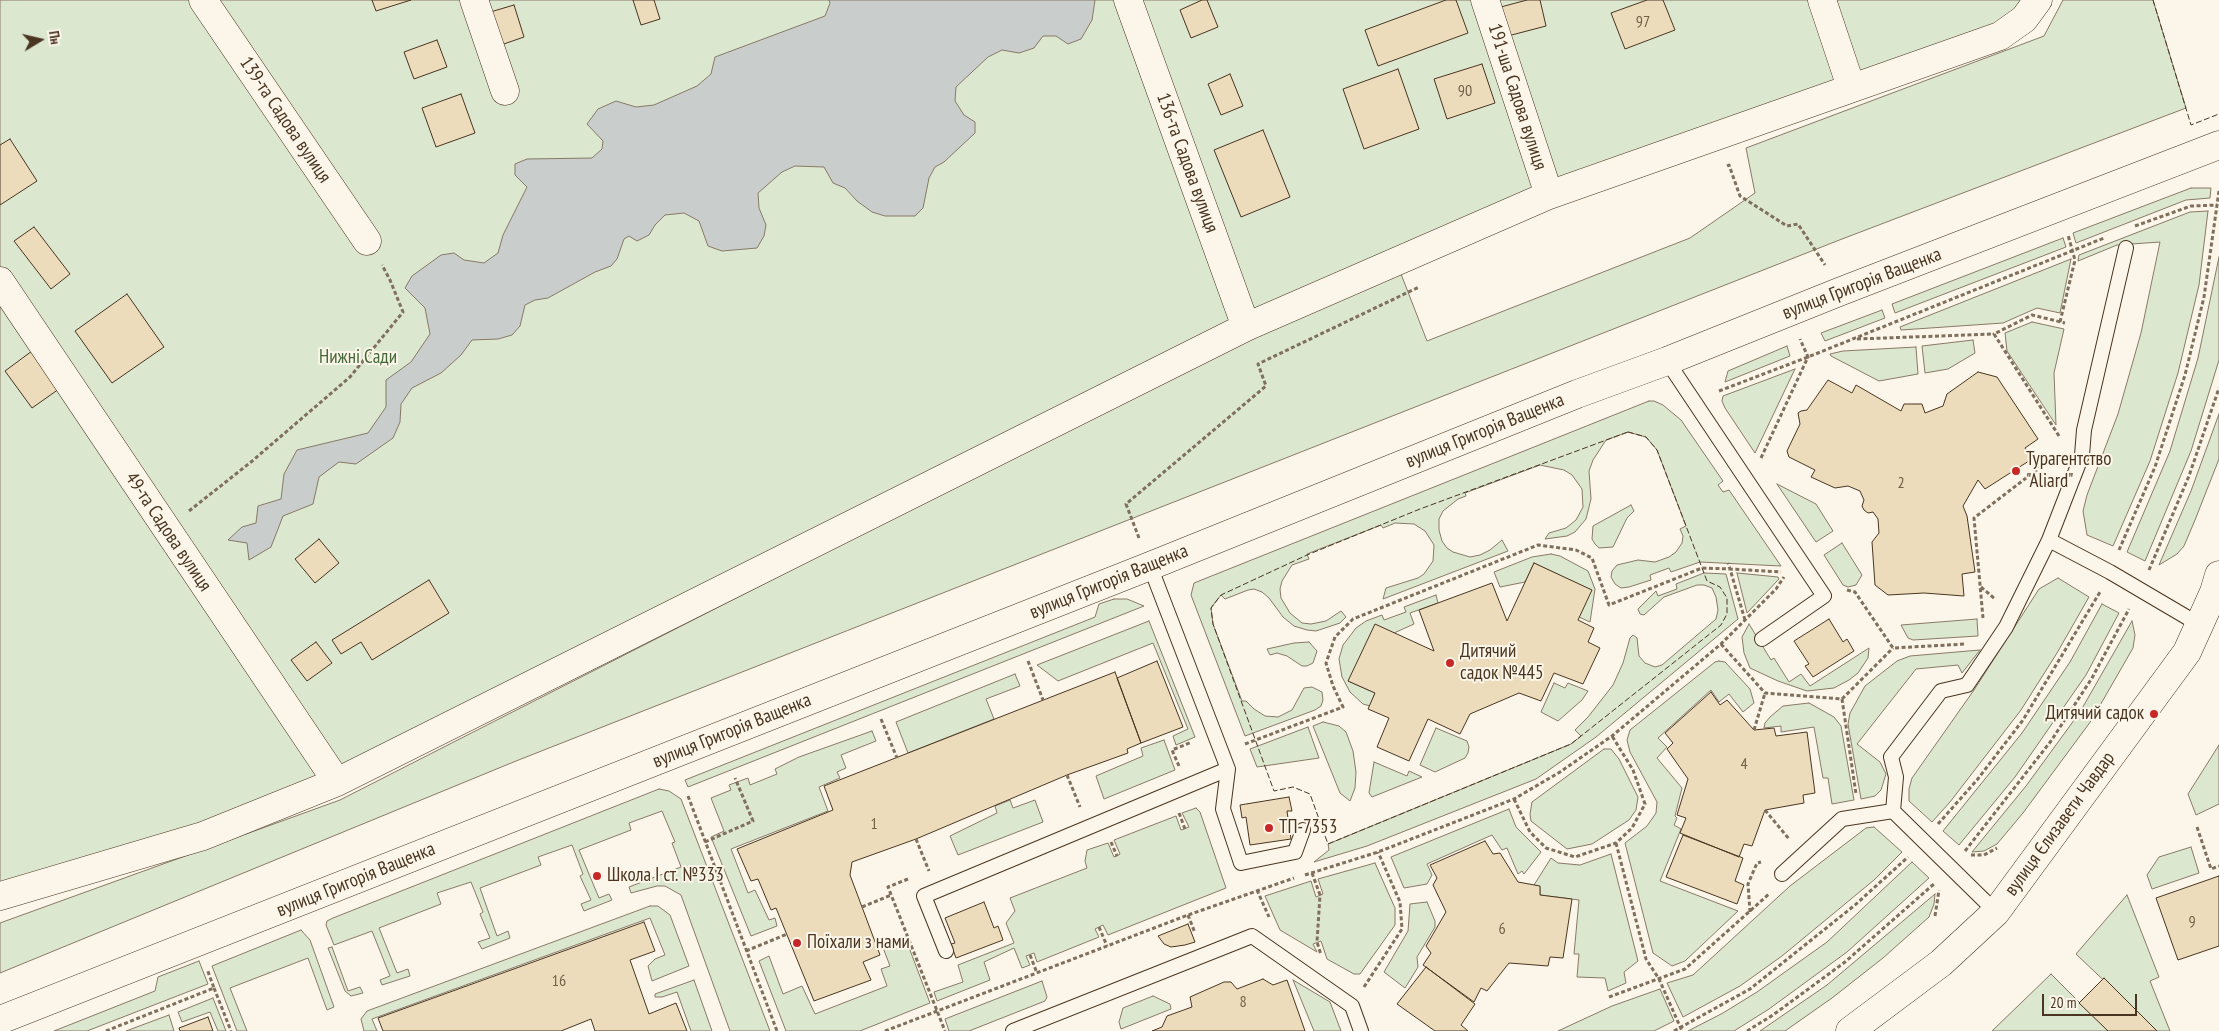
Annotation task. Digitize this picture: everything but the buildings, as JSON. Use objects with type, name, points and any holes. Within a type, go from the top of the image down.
[{"type":"street","name":"139-та Садова вулиця","points":[[203,0],[367,241]]},
{"type":"street","points":[[474,0],[505,91]]},
{"type":"street","name":"136-та Садова вулиця","points":[[1128,0],[1246,327]]},
{"type":"street","name":"191-ша Садова вулиця","points":[[1485,0],[1549,195]]},
{"type":"street","points":[[1822,0],[1851,88]]},
{"type":"street","points":[[0,896],[203,836],[337,782],[1246,327],[1549,195],[2000,36],[2024,19],[2038,0]]},
{"type":"street","name":"вулиця Григорія Ващенка","points":[[0,1020],[1146,557],[1667,361],[1839,292],[2219,145]]},
{"type":"street","name":"49-та Садова вулиця","points":[[0,281],[337,782]]},
{"type":"street","name":"вулиця Єлизавети Чавдар","points":[[1850,1031],[1941,963],[1996,912],[2187,652],[2217,588]]},
{"type":"lane","points":[[1893,811],[1896,777],[1891,758],[1941,692],[1967,685],[2006,628],[2049,540],[2082,455],[2084,430],[2126,248]]},
{"type":"lane","points":[[1667,361],[1824,596],[1762,639]]},
{"type":"lane","points":[[2049,540],[2200,625]]},
{"type":"lane","points":[[1146,557],[1228,769],[1223,809],[1241,863],[1295,852],[1303,830]]},
{"type":"lane","points":[[946,951],[924,896],[1228,769]]},
{"type":"lane","points":[[1893,811],[1996,912]]},
{"type":"lane","points":[[1782,874],[1842,819],[1893,811]]},
{"type":"lane","points":[[1013,1031],[1252,936],[1352,1006],[1361,1031]]},
{"type":"path","points":[[1720,168],[1729,165],[1740,196],[1787,226],[1798,224],[1831,275],[1839,292]]},
{"type":"path","points":[[2126,229],[2191,206],[2217,205]]},
{"type":"path","points":[[1854,339],[1994,334],[2032,315],[2062,322],[2075,260],[2065,228]]},
{"type":"path","points":[[1719,391],[1854,339],[2109,236]]},
{"type":"path","points":[[166,529],[251,462],[350,377],[402,312],[390,280],[367,241]]},
{"type":"path","points":[[1146,557],[1126,504],[1266,386],[1258,364],[1425,284]]},
{"type":"path","points":[[1797,334],[1808,357]]},
{"type":"path","points":[[1994,334],[2062,439]]},
{"type":"path","points":[[1758,464],[1808,357]]},
{"type":"path","points":[[1747,1031],[1773,1015],[1845,962],[1936,882],[2051,741],[2092,678],[2140,590],[2190,476],[2219,388]]},
{"type":"path","points":[[1984,620],[1974,518],[2060,452]]},
{"type":"path","points":[[885,1031],[1257,890],[1378,852],[1514,799],[1560,772],[1612,736],[1721,644],[1776,589],[1786,572],[1702,568],[1609,604],[1592,558],[1576,550],[1538,545],[1353,619],[1335,637],[1326,663],[1333,686],[1343,707],[1245,744]]},
{"type":"path","points":[[1728,563],[1745,620]]},
{"type":"path","points":[[1843,589],[1855,592],[1893,648]]},
{"type":"path","points":[[1721,644],[1765,693],[1842,699],[1893,648],[1969,644]]},
{"type":"path","points":[[1028,661],[1043,700]]},
{"type":"path","points":[[1754,730],[1765,693]]},
{"type":"path","points":[[1842,699],[1857,799]]},
{"type":"path","points":[[882,720],[897,758]]},
{"type":"path","points":[[1514,799],[1530,832],[1546,848],[1575,858],[1616,843],[1632,828],[1645,804],[1634,770],[1612,736]]},
{"type":"path","points":[[1067,775],[1081,810]]},
{"type":"path","points":[[705,842],[753,821],[735,778]]},
{"type":"path","points":[[688,796],[777,1031]]},
{"type":"path","points":[[1178,810],[1185,829]]},
{"type":"path","points":[[2197,827],[2211,869],[2219,866]]},
{"type":"path","points":[[916,839],[929,871]]},
{"type":"path","points":[[1616,843],[1646,959],[1659,979],[1682,1031]]},
{"type":"path","points":[[1352,1006],[1402,929],[1400,902],[1378,852]]},
{"type":"path","points":[[1312,873],[1320,895],[1317,942],[1323,961]]},
{"type":"path","points":[[1609,997],[1685,969],[1694,963],[1771,892]]},
{"type":"path","points":[[862,907],[891,895]]},
{"type":"path","points":[[1099,927],[1107,946]]},
{"type":"path","points":[[746,951],[787,934]]},
{"type":"path","points":[[1030,955],[1038,972]]},
{"type":"path","points":[[204,964],[231,1031]]},
{"type":"path","points":[[106,1031],[214,988]]},
{"type":"green space","name":"Нижні Сади","points":[[0,0],[2023,0],[2015,12],[1991,30],[1536,186],[323,777],[200,823],[0,885]]},
{"type":"green space","points":[[2063,0],[2153,0],[2186,108],[1842,239],[516,761],[0,973],[0,923],[340,800],[1240,341],[1401,274],[1427,341],[1690,238],[1755,193],[1746,148],[2044,36]]},
{"type":"green space","points":[[2191,188],[2211,188],[2210,198],[2186,200],[2076,243],[2073,233]]},
{"type":"green space","points":[[2208,211],[2199,285],[2178,373],[2150,461],[2113,546],[2087,535],[2083,511],[2087,495],[2118,414],[2141,333],[2160,242],[2117,245],[2078,261],[2079,255],[2190,212]]},
{"type":"green space","points":[[2063,238],[2066,247],[1895,313],[1892,304]]},
{"type":"green space","points":[[2219,257],[2219,360],[2191,451],[2145,561],[2127,552],[2170,451],[2198,358]]},
{"type":"green space","points":[[2071,259],[2060,313],[2037,308],[2003,323],[1901,330],[1900,327]]},
{"type":"green space","points":[[1882,310],[1885,318],[1825,341],[1821,333]]},
{"type":"green space","points":[[2032,322],[2064,329],[2054,373],[2056,425],[2007,351],[2005,333]]},
{"type":"green space","points":[[1973,340],[1975,353],[1948,369],[1925,373],[1922,346]]},
{"type":"green space","points":[[1787,346],[1790,356],[1725,382],[1728,371]]},
{"type":"green space","points":[[1916,347],[1918,374],[1879,381],[1830,354],[1843,351]]},
{"type":"green space","points":[[1795,369],[1755,453],[1725,408],[1722,401],[1723,396]]},
{"type":"green space","points":[[1649,401],[1663,405],[1681,420],[1723,481],[1718,485],[1723,492],[1729,490],[1781,566],[1700,562],[1671,572],[1669,568],[1650,575],[1651,580],[1629,587],[1621,588],[1615,584],[1611,577],[1612,571],[1617,565],[1638,560],[1655,562],[1669,557],[1676,552],[1682,543],[1683,536],[1680,529],[1686,526],[1657,450],[1646,437],[1628,432],[1606,440],[1593,460],[1589,471],[1591,499],[1586,519],[1575,532],[1567,536],[1545,539],[1549,533],[1566,528],[1576,520],[1583,507],[1582,489],[1572,475],[1564,470],[1540,465],[1465,493],[1466,496],[1458,499],[1443,511],[1439,519],[1442,541],[1453,552],[1470,557],[1480,555],[1490,550],[1502,540],[1508,551],[1383,599],[1386,588],[1418,578],[1424,574],[1433,561],[1434,545],[1425,531],[1414,524],[1395,523],[1383,528],[1381,525],[1307,554],[1309,559],[1292,565],[1282,581],[1280,589],[1281,598],[1290,613],[1302,623],[1311,624],[1326,621],[1341,611],[1346,617],[1340,623],[1316,631],[1307,630],[1294,626],[1283,617],[1269,598],[1262,592],[1254,589],[1248,590],[1225,599],[1221,595],[1211,608],[1213,624],[1242,701],[1246,701],[1265,716],[1278,717],[1292,710],[1304,688],[1312,687],[1322,692],[1323,700],[1321,706],[1315,710],[1245,736],[1191,595],[1194,583]]},
{"type":"green space","points":[[2219,414],[2219,459],[2195,520],[2184,546],[2177,554],[2159,565],[2191,491]]},
{"type":"green space","points":[[1777,484],[1816,504],[1833,531],[1816,542]]},
{"type":"green space","points":[[1631,505],[1634,511],[1627,518],[1613,547],[1599,548],[1592,539],[1593,526]]},
{"type":"green space","points":[[1842,543],[1862,575],[1856,585],[1848,587],[1843,585],[1824,555]]},
{"type":"green space","points":[[1551,554],[1560,556],[1588,571],[1595,589],[1590,622],[1579,617],[1591,590],[1534,563],[1525,582],[1500,587],[1494,572],[1532,557]]},
{"type":"green space","points":[[1704,573],[1726,574],[1738,619],[1596,737],[1536,779],[1367,846],[1314,862],[1329,850],[1328,844],[1571,744],[1581,736],[1575,730],[1588,717],[1613,685],[1623,663],[1630,638],[1633,635],[1637,638],[1639,656],[1645,663],[1655,667],[1662,665],[1716,619],[1718,610],[1716,597],[1712,588],[1704,585],[1697,585],[1664,597],[1644,615],[1640,614],[1638,609],[1656,591],[1658,596],[1677,589],[1676,584]]},
{"type":"green space","points":[[1737,573],[1778,577],[1779,579],[1747,613]]},
{"type":"green space","points":[[2058,578],[2089,597],[2021,710],[1950,802],[1932,822],[1909,801],[1909,789],[1912,778],[1974,690],[2039,589]]},
{"type":"green space","points":[[1436,595],[1438,603],[1410,613],[1414,624],[1394,633],[1348,681],[1375,693],[1370,706],[1363,704],[1350,692],[1342,677],[1339,659],[1343,645],[1356,628],[1366,621],[1382,615],[1384,620],[1406,612],[1404,607]]},
{"type":"green space","points":[[1114,599],[1127,599],[1144,606],[688,787],[685,780],[1095,617],[1099,604]]},
{"type":"green space","points":[[2102,604],[2119,613],[2086,675],[2015,777],[1959,845],[1943,831],[2022,733],[2070,662]]},
{"type":"green space","points":[[1977,619],[1978,636],[1913,640],[1908,638],[1901,625]]},
{"type":"green space","points":[[1149,621],[1195,737],[1176,745],[1173,736],[1188,729],[1153,643],[1058,681],[1037,665]]},
{"type":"green space","points":[[2132,621],[2135,635],[2133,648],[2091,721],[2023,813],[1997,844],[1984,851],[1972,852],[2026,786],[2080,712]]},
{"type":"green space","points":[[1749,624],[1771,660],[1774,658],[1789,682],[1801,674],[1810,686],[1869,648],[1868,658],[1858,673],[1849,680],[1834,688],[1807,691],[1778,681],[1750,668],[1744,653],[1742,637]]},
{"type":"green space","points":[[1309,642],[1317,651],[1313,663],[1307,666],[1302,666],[1287,656],[1277,653],[1270,655],[1267,649],[1294,643]]},
{"type":"green space","points":[[1980,650],[1962,673],[1958,665],[1916,669],[1857,744],[1880,762],[1886,774],[1881,790],[1875,796],[1861,799],[1848,724],[1850,713],[1865,686],[1897,661],[1910,656]]},
{"type":"green space","points":[[1715,662],[1725,662],[1750,689],[1754,703],[1743,712],[1729,694],[1719,702],[1711,690],[1658,738],[1667,747],[1657,758],[1682,788],[1674,825],[1681,829],[1660,881],[1738,911],[1685,961],[1672,966],[1653,953],[1625,843],[1647,826],[1656,813],[1657,802],[1630,752],[1627,740],[1630,730]]},
{"type":"green space","points":[[1015,674],[1020,686],[986,699],[994,719],[908,753],[896,722]]},
{"type":"green space","points":[[1554,683],[1565,688],[1568,683],[1588,691],[1582,700],[1558,721],[1541,712]]},
{"type":"green space","points":[[1809,703],[1834,717],[1841,726],[1854,800],[1832,804],[1828,778],[1823,778],[1814,727],[1781,732],[1781,726],[1764,728],[1765,723],[1770,717],[1783,706]]},
{"type":"green space","points":[[1323,722],[1339,726],[1346,732],[1353,751],[1356,772],[1355,788],[1350,801],[1340,793],[1313,726]]},
{"type":"green space","points":[[1308,727],[1319,758],[1257,767],[1250,749]]},
{"type":"green space","points":[[1436,728],[1467,741],[1469,747],[1465,758],[1435,772],[1420,765]]},
{"type":"green space","points":[[872,731],[876,741],[841,755],[846,768],[837,772],[840,778],[819,787],[828,811],[731,849],[748,893],[755,890],[769,920],[775,918],[777,926],[751,936],[711,837],[724,831],[711,798],[731,790],[729,785],[748,778],[750,785],[777,774],[775,769],[799,757]]},
{"type":"green space","points":[[1164,740],[1175,770],[1104,799],[1096,776],[1143,756],[1141,748]]},
{"type":"green space","points":[[2219,745],[2219,804],[2196,815],[2188,794]]},
{"type":"green space","points":[[1604,749],[1611,749],[1619,759],[1638,797],[1636,810],[1629,820],[1592,844],[1567,849],[1531,821],[1532,802]]},
{"type":"green space","points":[[1374,762],[1407,776],[1409,771],[1422,777],[1372,797],[1369,793]]},
{"type":"green space","points":[[659,789],[669,791],[681,799],[770,1031],[730,1031],[681,895],[665,886],[657,886],[631,893],[629,887],[681,867],[672,843],[675,842],[662,811],[629,823],[631,830],[579,850],[599,898],[609,894],[612,900],[584,911],[581,904],[591,900],[580,876],[583,874],[572,845],[538,857],[541,865],[480,888],[497,936],[508,931],[510,938],[482,949],[478,942],[490,938],[480,914],[483,912],[471,882],[437,893],[441,904],[379,928],[397,973],[408,969],[410,976],[382,985],[380,980],[390,976],[372,931],[334,945],[326,925],[327,921],[333,918]]},
{"type":"green space","points":[[1010,800],[1013,808],[1035,800],[1043,822],[958,855],[950,836],[997,813],[995,806]]},
{"type":"green space","points":[[1196,808],[1200,812],[1226,888],[1108,935],[1103,925],[1095,929],[1099,937],[1037,962],[1034,953],[1026,956],[1030,965],[1022,968],[1014,948],[984,962],[990,980],[937,1001],[934,992],[963,982],[958,965],[1014,943],[1006,923],[1015,911],[1010,898],[1087,868],[1085,861],[1087,850],[1108,843],[1114,857],[1117,856],[1120,854],[1114,840],[1176,816],[1181,830],[1189,827],[1182,813]]},
{"type":"green space","points":[[1509,809],[1516,827],[1541,852],[1524,874],[1522,871],[1518,874],[1507,848],[1502,850],[1492,835],[1427,864],[1432,875],[1427,884],[1404,888],[1391,857]]},
{"type":"green space","points":[[1874,827],[1902,852],[1874,880],[1782,956],[1740,986],[1683,1017],[1667,983],[1693,975],[1790,886],[1866,828]]},
{"type":"green space","points":[[2191,847],[2199,873],[2152,889],[2147,875],[2159,857]]},
{"type":"green space","points":[[1611,854],[1638,961],[1624,972],[1626,983],[1608,991],[1605,978],[1577,977],[1579,954],[1574,954],[1579,900],[1540,895],[1540,887],[1534,885],[1551,858],[1558,863],[1580,865]]},
{"type":"green space","points":[[1912,862],[1929,878],[1847,952],[1769,1009],[1734,1031],[1688,1031],[1723,1013],[1757,992],[1827,942]]},
{"type":"green space","points":[[1375,863],[1395,908],[1395,925],[1360,974],[1354,974],[1327,959],[1321,941],[1313,944],[1317,952],[1280,930],[1265,896],[1311,881],[1316,897],[1323,894],[1318,879]]},
{"type":"green space","points":[[1935,894],[1934,904],[1929,917],[1883,958],[1832,998],[1785,1031],[1760,1031],[1827,985]]},
{"type":"green space","points":[[2127,895],[2159,977],[2150,981],[2170,1031],[2157,1031],[2076,954]]},
{"type":"green space","points":[[1427,902],[1435,921],[1435,927],[1417,957],[1418,967],[1405,988],[1384,972],[1408,931],[1410,904]]},
{"type":"green space","points":[[650,906],[658,906],[670,915],[689,966],[652,981],[648,966],[655,959],[665,955],[650,918],[372,1019],[377,1031],[364,1031],[361,1019],[367,1011]]},
{"type":"green space","points":[[301,930],[310,940],[334,1007],[327,1010],[308,958],[230,988],[247,1031],[237,1031],[212,966]]},
{"type":"green space","points":[[905,937],[930,1003],[860,1031],[786,1031],[759,961],[769,956],[783,994],[802,986],[815,1014],[887,986],[881,969],[890,966],[882,945]]},
{"type":"green space","points":[[332,947],[348,991],[360,987],[363,993],[351,996],[345,991],[328,948]]},
{"type":"green space","points":[[199,961],[208,984],[87,1031],[54,1031],[155,991],[158,977]]},
{"type":"green space","points":[[2051,974],[2108,1031],[1992,1031]]},
{"type":"green space","points":[[694,980],[712,1031],[691,1031],[677,992],[662,997],[655,997],[655,994]]},
{"type":"green space","points":[[1293,980],[1330,1002],[1341,1031],[1314,1031]]},
{"type":"green space","points":[[1042,981],[1047,997],[1045,1001],[969,1031],[949,1031],[945,1019]]},
{"type":"green space","points":[[1660,989],[1674,1021],[1654,1031],[1558,1031],[1612,1006]]},
{"type":"green space","points":[[1153,996],[1170,1004],[1171,1009],[1121,1029],[1119,1022],[1123,1008]]},
{"type":"green space","points":[[213,998],[226,1031],[218,1031],[210,1012],[182,1022],[178,1012]]},
{"type":"green space","points":[[169,1015],[174,1031],[126,1031]]},
{"type":"shaded area","points":[[829,0],[1095,0],[1092,20],[1081,39],[1068,44],[1056,36],[1043,36],[1034,48],[1019,53],[1002,50],[988,57],[956,87],[955,101],[964,115],[975,122],[975,133],[944,162],[935,167],[929,178],[923,208],[915,216],[885,216],[872,212],[857,201],[845,188],[833,183],[824,167],[795,166],[782,172],[758,193],[759,208],[766,225],[764,236],[757,248],[722,251],[708,246],[699,221],[684,213],[665,215],[655,225],[649,235],[637,241],[629,236],[624,239],[617,259],[611,266],[595,272],[548,298],[535,300],[525,305],[520,326],[512,335],[498,339],[472,340],[461,355],[441,373],[412,388],[401,404],[400,422],[393,438],[356,464],[339,462],[319,477],[313,504],[283,516],[271,547],[249,560],[247,543],[228,540],[242,527],[256,523],[258,506],[281,499],[284,474],[297,450],[368,433],[386,407],[386,380],[411,362],[430,334],[425,308],[405,288],[412,276],[441,255],[454,253],[464,260],[484,263],[498,253],[503,235],[527,187],[515,175],[515,164],[527,159],[592,158],[602,149],[603,141],[587,124],[598,109],[616,101],[636,107],[654,105],[697,86],[711,74],[715,57],[825,16],[830,3]]},
{"type":"fence","points":[[2153,0],[2191,125],[2219,114]]},
{"type":"fence","points":[[1628,432],[1646,437],[1657,450],[1707,581],[1720,587],[1727,598],[1727,614],[1721,625],[1571,744],[1328,844],[1310,794],[1293,787],[1274,791],[1213,624],[1211,608],[1221,595],[1307,555],[1420,509],[1628,432]]},
{"type":"place","name":"Турагентство \"Aliard\"","points":[[2016,471]]},
{"type":"place","name":"Дитячий садок №445","points":[[1450,663]]},
{"type":"place","name":"Дитячий садок","points":[[2154,714]]},
{"type":"place","name":"ТП-7353","points":[[1269,828]]},
{"type":"place","name":"Школа І ст. №333","points":[[597,876]]},
{"type":"place","name":"Поїхали з нами","points":[[797,943]]}]
